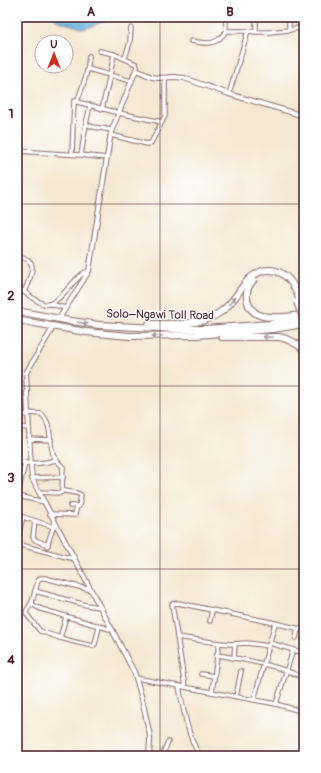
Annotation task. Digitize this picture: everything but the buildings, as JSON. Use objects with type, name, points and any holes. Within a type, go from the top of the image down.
[{"type":"highway","points":[[116,326],[188,323],[208,319],[217,315],[231,303],[250,278],[262,271],[268,270],[280,272],[289,279],[294,287],[304,319]]},
{"type":"highway","points":[[304,311],[292,289],[282,277],[268,273],[257,276],[250,283],[247,296],[250,306],[254,311],[264,317],[274,318],[304,315]]},
{"type":"highway","name":"Solo–Ngawi Toll Road","points":[[17,311],[65,320],[116,326],[176,329],[205,329],[270,324],[304,319]]},
{"type":"highway","name":"Solo–Ngawi Toll Road","points":[[17,320],[109,335],[152,336],[196,335],[304,324]]},
{"type":"highway","points":[[196,335],[213,337],[280,337],[294,342],[304,350]]},
{"type":"street","points":[[191,41],[214,43],[226,31],[226,17]]},
{"type":"street","points":[[256,17],[256,32]]},
{"type":"street","points":[[289,17],[289,30]]},
{"type":"street","points":[[226,31],[256,32],[289,30],[304,27]]},
{"type":"street","points":[[125,58],[130,42],[130,28]]},
{"type":"street","points":[[229,94],[248,31]]},
{"type":"street","points":[[60,316],[89,271],[112,130],[137,67],[136,64],[125,58],[100,51]]},
{"type":"street","points":[[102,109],[114,54]]},
{"type":"street","points":[[72,154],[74,101],[77,102],[84,84],[88,69],[89,56]]},
{"type":"street","points":[[88,69],[131,81]]},
{"type":"street","points":[[136,70],[155,78],[176,77],[188,80],[229,94],[304,116]]},
{"type":"street","points":[[111,135],[149,144],[154,139],[165,113],[165,78]]},
{"type":"street","points":[[77,102],[162,122]]},
{"type":"street","points":[[81,155],[90,106]]},
{"type":"street","points":[[86,124],[93,127],[112,130]]},
{"type":"street","points":[[17,151],[72,154],[107,158]]},
{"type":"street","points":[[17,254],[29,262],[32,267],[32,272],[24,292]]},
{"type":"street","points":[[50,304],[54,303],[84,273],[89,271]]},
{"type":"street","points":[[73,284],[79,287]]},
{"type":"street","points":[[17,288],[42,304],[50,304],[65,308]]},
{"type":"street","points":[[51,331],[26,372],[32,478],[54,524],[113,630],[136,678],[150,736],[150,756]]},
{"type":"street","points":[[17,414],[41,413],[44,415],[48,424],[53,454],[56,460],[63,467],[62,492],[39,492]]},
{"type":"street","points":[[17,427],[28,428]]},
{"type":"street","points":[[29,439],[51,440]]},
{"type":"street","points":[[17,462],[38,464],[56,460]]},
{"type":"street","points":[[25,463],[18,495],[44,502]]},
{"type":"street","points":[[32,478],[63,477]]},
{"type":"street","points":[[50,514],[75,515],[76,513],[79,506],[80,494],[65,492],[62,490]]},
{"type":"street","points":[[70,506],[78,506]]},
{"type":"street","points":[[17,515],[35,521],[54,524]]},
{"type":"street","points":[[17,537],[23,517]]},
{"type":"street","points":[[35,521],[32,536],[33,539],[48,545]]},
{"type":"street","points":[[46,551],[54,524]]},
{"type":"street","points":[[17,544],[74,559]]},
{"type":"street","points":[[91,590],[42,578],[39,579],[32,602],[26,611],[28,616],[40,630],[60,638],[87,645],[93,646],[95,644],[100,626]]},
{"type":"street","points":[[35,591],[100,608]]},
{"type":"street","points":[[32,602],[33,605],[37,607],[113,630]]},
{"type":"street","points":[[200,756],[188,726],[172,604],[178,603],[304,630]]},
{"type":"street","points":[[210,621],[212,610]]},
{"type":"street","points":[[60,638],[66,617]]},
{"type":"street","points":[[254,700],[275,623]]},
{"type":"street","points":[[296,638],[298,628]]},
{"type":"street","points":[[177,637],[219,643],[269,644],[304,653]]},
{"type":"street","points":[[212,692],[219,643]]},
{"type":"street","points":[[234,658],[235,644]]},
{"type":"street","points":[[276,704],[293,650]]},
{"type":"street","points":[[217,655],[264,664],[304,678]]},
{"type":"street","points":[[236,697],[241,671]]},
{"type":"street","points":[[201,674],[214,676]]},
{"type":"street","points":[[136,678],[276,704],[304,712]]},
{"type":"street","points":[[162,756],[168,742]]},
{"type":"water","points":[[53,17],[116,17],[84,29],[56,20]]}]
